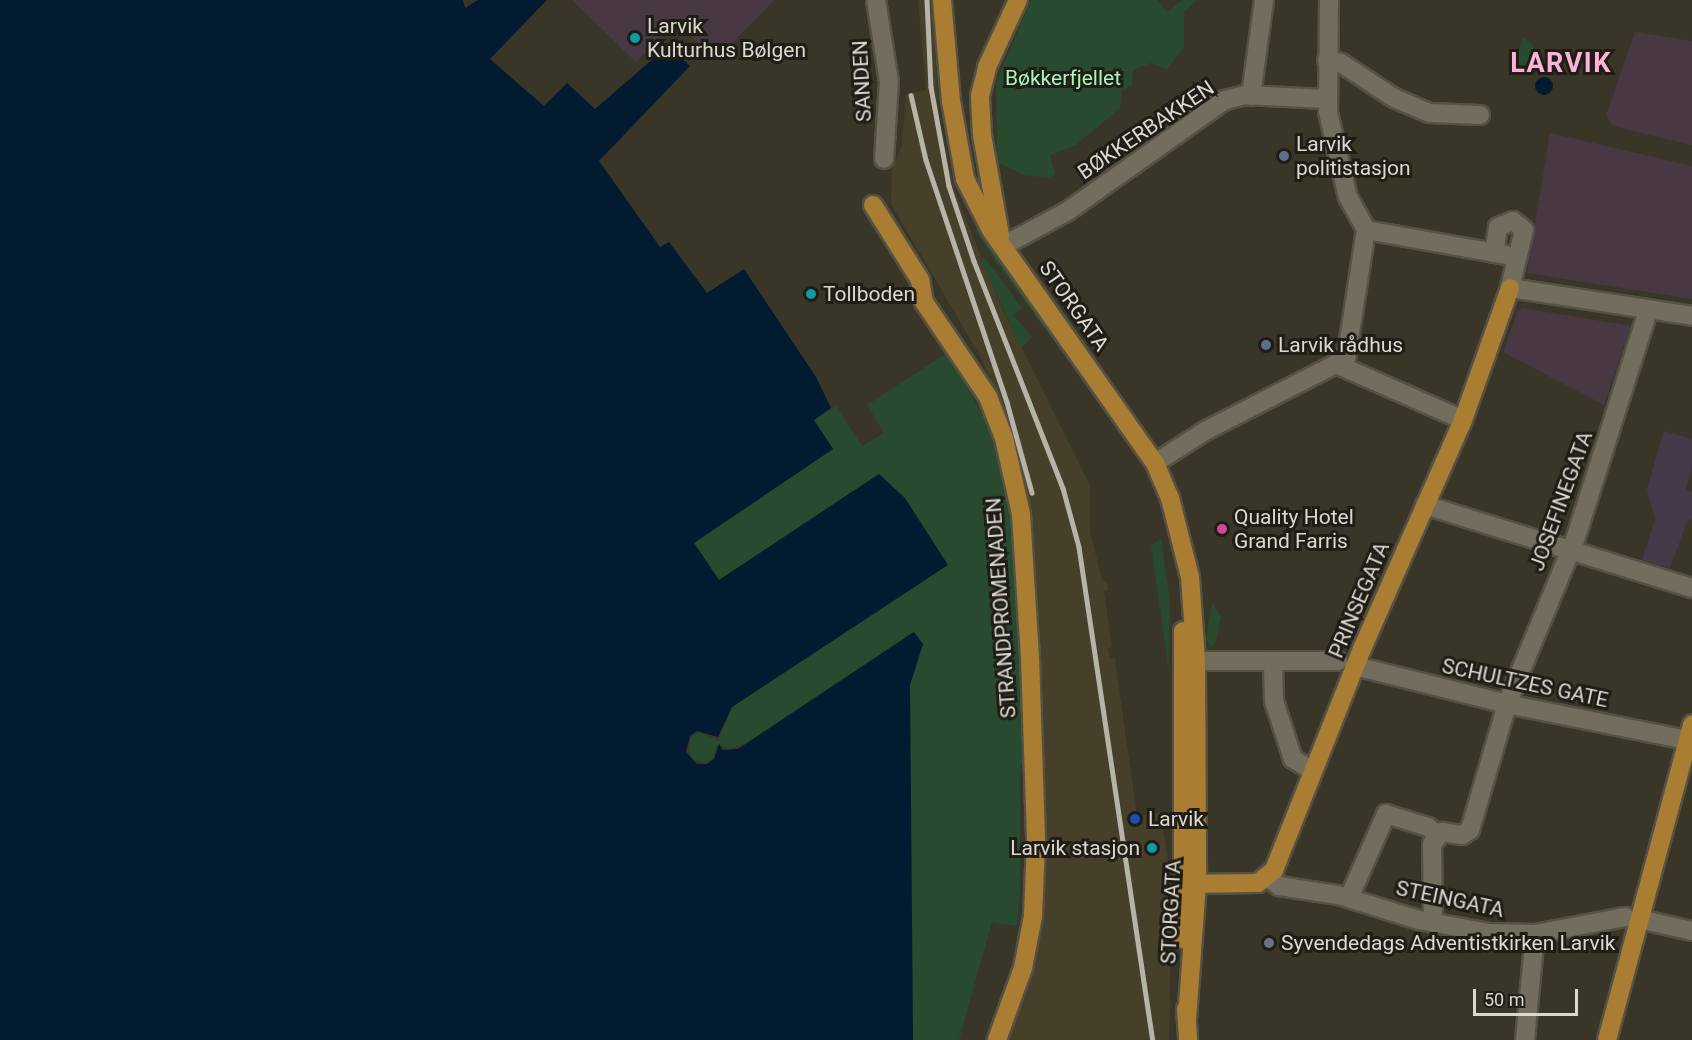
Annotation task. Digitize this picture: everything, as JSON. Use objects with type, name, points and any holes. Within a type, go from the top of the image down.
[{"type":"main road","name":"STORGATA","points":[[942,0],[947,74],[958,147],[974,198],[1003,245],[1155,463],[1170,498],[1191,585],[1188,1040]]},
{"type":"main road","name":"STORGATA","points":[[947,74],[954,0]]},
{"type":"main road","points":[[1003,245],[990,180],[980,96],[987,67],[1017,0]]},
{"type":"main road","points":[[974,198],[987,188],[990,180]]},
{"type":"main road","name":"STRANDPROMENADEN","points":[[873,205],[920,280],[924,302],[988,397],[1004,438],[1021,514],[1030,657],[1036,842],[1033,916],[1023,968],[997,1040]]},
{"type":"main road","name":"PRINSEGATA","points":[[1269,878],[1313,771],[1347,664],[1425,505],[1463,420],[1510,288]]},
{"type":"main road","points":[[1607,1040],[1632,918],[1690,732]]},
{"type":"main road","points":[[1190,883],[1258,883],[1269,878]]},
{"type":"street","name":"SANDEN","points":[[876,0],[889,82],[884,159]]},
{"type":"street","points":[[1251,96],[1264,0]]},
{"type":"street","points":[[1329,0],[1326,99],[1346,188],[1366,230],[1345,365]]},
{"type":"street","points":[[1328,60],[1341,63],[1394,98],[1430,113],[1480,115]]},
{"type":"street","name":"BØKKERBAKKEN","points":[[1003,245],[1068,211],[1225,100],[1251,96],[1326,99]]},
{"type":"street","name":"PRINSEGATA","points":[[1494,253],[1498,227],[1513,221],[1524,230],[1510,288]]},
{"type":"street","points":[[1366,230],[1517,257]]},
{"type":"street","points":[[1510,288],[1692,316]]},
{"type":"street","name":"JOSEFINEGATA","points":[[1436,834],[1462,835],[1470,830],[1507,704],[1569,553],[1648,311]]},
{"type":"street","points":[[1155,463],[1328,365],[1345,365],[1463,420]]},
{"type":"street","points":[[1425,505],[1569,553],[1692,588]]},
{"type":"street","name":"SCHULTZES GATE","points":[[1189,661],[1347,664],[1507,704],[1690,732]]},
{"type":"street","points":[[1273,661],[1274,701],[1293,759],[1313,771]]},
{"type":"street","points":[[1349,898],[1386,814],[1428,827],[1436,834],[1431,860],[1433,923]]},
{"type":"street","name":"STEINGATA","points":[[1269,878],[1279,886],[1349,898],[1433,923],[1490,933],[1536,934],[1632,918]]},
{"type":"street","points":[[1632,918],[1692,931]]},
{"type":"street","points":[[1525,1040],[1536,934]]},
{"type":"shaded area","points":[[572,0],[774,0],[716,60],[675,21],[636,62]]},
{"type":"shaded area","points":[[918,0],[932,0],[939,117],[956,194],[1001,306],[1090,485],[1090,531],[1102,580],[1107,581],[1108,590],[1104,591],[1112,647],[1108,648],[1110,659],[1115,659],[1137,816],[1160,813],[1169,864],[1172,892],[1169,1040],[1007,1040],[1036,952],[1045,905],[1039,630],[1022,479],[1001,402],[979,354],[891,204],[892,170],[902,145],[906,94],[926,90]]},
{"type":"shaded area","points":[[1635,32],[1692,41],[1692,145],[1613,126],[1606,115]]},
{"type":"shaded area","points":[[1550,133],[1692,166],[1692,299],[1527,273]]},
{"type":"shaded area","points":[[1523,308],[1631,326],[1604,405],[1503,352],[1518,311]]},
{"type":"shaded area","points":[[1664,431],[1692,439],[1692,467],[1686,490],[1692,492],[1692,519],[1687,522],[1670,568],[1642,560],[1655,519],[1647,489]]},
{"type":"green space","name":"Bøkkerfjellet","points":[[1031,0],[1157,0],[1167,12],[1183,0],[1197,0],[1184,12],[1184,47],[1167,69],[1151,63],[1133,70],[1132,86],[1122,90],[1120,108],[1076,145],[1050,155],[1055,174],[1048,178],[1024,175],[997,162],[996,83]]},
{"type":"green space","points":[[1522,37],[1532,44],[1535,55],[1534,68],[1522,74],[1517,60]]},
{"type":"green space","points":[[978,225],[1069,354],[1059,348],[995,261],[976,231]]},
{"type":"green space","points":[[980,257],[987,260],[1022,308],[1013,315],[1032,337],[1021,348]]},
{"type":"green space","points":[[950,355],[985,420],[1006,479],[1020,618],[1025,757],[1020,767],[1020,893],[1017,926],[992,922],[959,1040],[913,1040],[910,685],[923,644],[913,632],[745,744],[729,749],[717,745],[713,758],[707,762],[692,760],[688,749],[691,737],[700,732],[718,741],[732,707],[947,565],[879,474],[719,580],[694,542],[833,449],[813,420],[836,406],[862,446],[884,433],[867,405],[942,356]]},
{"type":"green space","points":[[1161,538],[1170,601],[1169,671],[1151,546]]},
{"type":"green space","points":[[1212,602],[1221,616],[1216,642],[1211,647],[1206,640]]},
{"type":"water","points":[[0,0],[463,0],[465,8],[478,0],[547,0],[490,59],[544,106],[567,83],[595,109],[668,46],[690,66],[599,161],[660,247],[669,242],[707,293],[744,269],[816,377],[831,408],[814,420],[833,449],[694,543],[719,580],[879,474],[905,498],[948,565],[732,707],[718,737],[697,731],[690,736],[686,752],[697,764],[707,764],[714,759],[719,744],[723,750],[738,749],[914,632],[923,644],[910,685],[913,1040],[0,1040]]},
{"type":"water","points":[[1544,77],[1550,80],[1553,86],[1550,92],[1544,95],[1538,92],[1535,86],[1538,80]]},
{"type":"railway","points":[[927,0],[931,87],[949,186],[974,261],[1063,488],[1079,547],[1153,1040]]},
{"type":"railway","points":[[911,95],[926,160],[1007,402],[1032,493]]},
{"type":"place","name":"Larvik Kulturhus Bølgen","points":[[635,38]]},
{"type":"place","name":"Larvik politistasjon","points":[[1284,156]]},
{"type":"place","name":"Tollboden","points":[[811,294]]},
{"type":"place","name":"Larvik rådhus","points":[[1266,345]]},
{"type":"place","name":"Quality Hotel Grand Farris","points":[[1222,529]]},
{"type":"place","name":"Larvik","points":[[1135,819]]},
{"type":"place","name":"Larvik stasjon","points":[[1152,848]]},
{"type":"place","name":"Syvendedags Adventistkirken Larvik","points":[[1269,943]]},
{"type":"district","name":"LARVIK","points":[[1561,64]]}]
